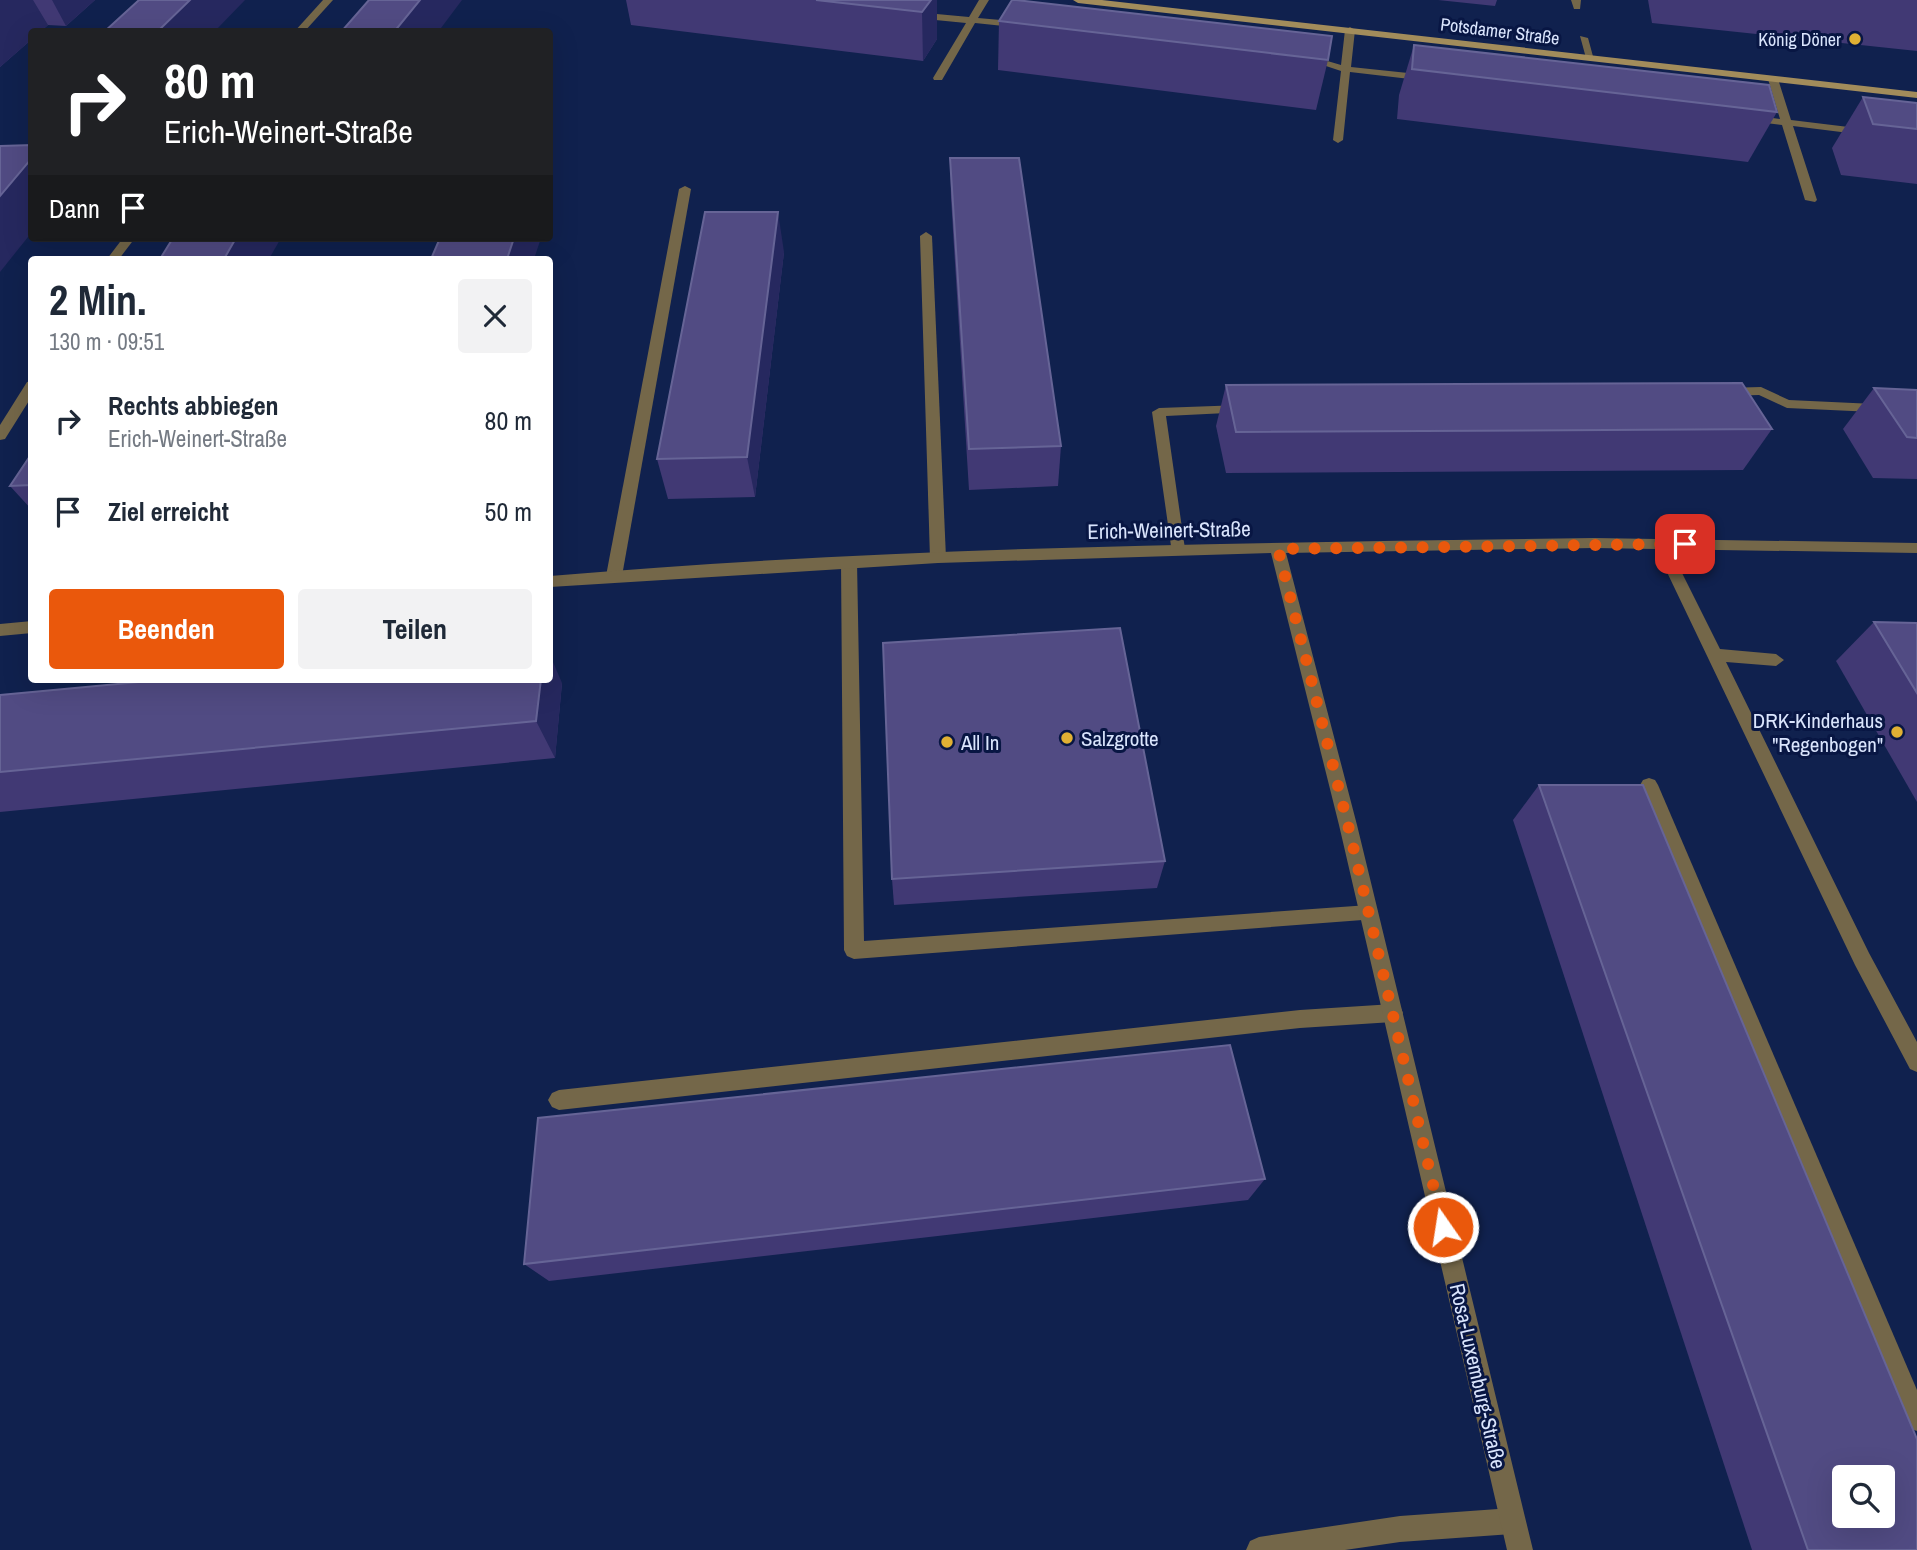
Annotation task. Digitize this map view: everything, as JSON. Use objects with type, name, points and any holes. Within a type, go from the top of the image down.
[{"type":"main road","name":"Potsdamer Straße","points":[[1078,0],[1917,95]]},
{"type":"street","points":[[302,28],[328,0]]},
{"type":"street","points":[[938,78],[984,0]]},
{"type":"street","points":[[901,14],[1032,26]]},
{"type":"street","points":[[1338,140],[1350,30]]},
{"type":"street","points":[[1583,38],[1591,58]]},
{"type":"street","points":[[1290,56],[1317,59],[1346,69],[1443,80]]},
{"type":"street","points":[[1773,79],[1811,200]]},
{"type":"street","points":[[1732,116],[1878,133]]},
{"type":"street","points":[[614,576],[685,190]]},
{"type":"street","points":[[926,236],[938,558]]},
{"type":"street","points":[[115,256],[126,242]]},
{"type":"street","points":[[1712,393],[1761,391],[1787,404],[1917,410]]},
{"type":"street","points":[[0,436],[28,392]]},
{"type":"street","points":[[1177,549],[1159,412],[1252,409]]},
{"type":"street","points":[[1660,544],[1862,960],[1917,1062]]},
{"type":"street","name":"Erich-Weinert-Straße","points":[[553,582],[849,562],[1177,549],[1660,544],[1917,548]]},
{"type":"street","name":"Rosa-Luxemburg-Straße","points":[[1278,549],[1369,913],[1520,1550]]},
{"type":"street","points":[[849,562],[854,950],[1369,913]]},
{"type":"street","points":[[0,630],[28,627]]},
{"type":"street","points":[[1716,655],[1776,660]]},
{"type":"street","points":[[1649,785],[1917,1419]]},
{"type":"street","points":[[559,1100],[1286,1021],[1393,1013]]},
{"type":"street","points":[[1259,1550],[1400,1529],[1512,1521]]},
{"type":"building","points":[[139,0],[190,0],[161,28],[108,28]]},
{"type":"building","points":[[369,0],[420,0],[397,28],[344,28]]},
{"type":"building","points":[[816,0],[931,0],[922,12]]},
{"type":"building","points":[[1012,0],[1332,36],[1328,60],[999,21]]},
{"type":"building","points":[[1414,45],[1769,85],[1777,112],[1412,69]]},
{"type":"building","points":[[1863,97],[1917,103],[1917,129],[1873,124]]},
{"type":"building","points":[[28,145],[28,163],[0,196],[0,146]]},
{"type":"building","points":[[950,158],[1019,158],[1061,446],[969,449]]},
{"type":"building","points":[[705,212],[778,212],[747,457],[657,459]]},
{"type":"building","points":[[171,242],[234,242],[226,256],[162,256]]},
{"type":"building","points":[[438,242],[513,242],[508,256],[432,256]]},
{"type":"building","points":[[1742,383],[1772,429],[1236,432],[1226,385]]},
{"type":"building","points":[[1874,388],[1917,390],[1917,438],[1907,437]]},
{"type":"building","points":[[28,459],[28,485],[10,486]]},
{"type":"building","points":[[1874,622],[1917,623],[1917,693]]},
{"type":"building","points":[[1120,628],[1165,861],[892,879],[883,643]]},
{"type":"building","points":[[128,683],[541,683],[536,721],[0,772],[0,695]]},
{"type":"building","points":[[1539,785],[1643,785],[1917,1439],[1917,1550],[1808,1550]]},
{"type":"building","points":[[1230,1045],[1265,1179],[524,1264],[538,1118]]},
{"type":"place","name":"König Döner","points":[[1855,39]]},
{"type":"place","name":"DRK-Kinderhaus \"Regenbogen\"","points":[[1897,732]]},
{"type":"place","name":"Salzgrotte","points":[[1067,738]]},
{"type":"place","name":"All In","points":[[947,742]]},
{"type":"route","points":[[1443,1227],[1348,825],[1278,549],[1594,543],[1685,544]]}]
